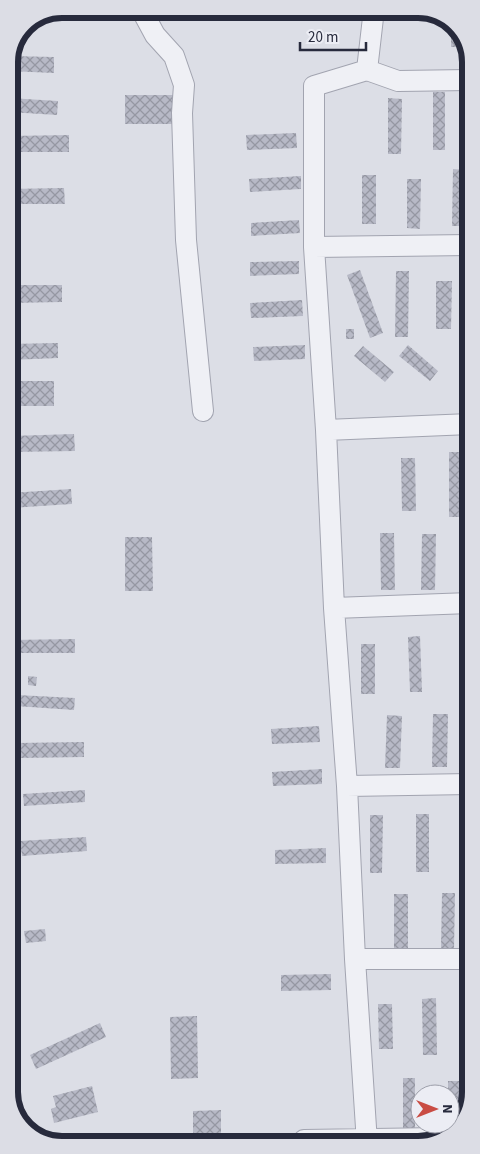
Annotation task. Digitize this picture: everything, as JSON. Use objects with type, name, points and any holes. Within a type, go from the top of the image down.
[{"type":"street","points":[[146,18],[155,35],[174,56],[184,85],[182,113],[186,240],[203,411]]},
{"type":"street","points":[[367,70],[373,18]]},
{"type":"street","points":[[367,1136],[314,248],[314,86],[367,70],[398,81],[462,80]]},
{"type":"street","points":[[314,248],[462,245]]},
{"type":"street","points":[[326,430],[462,424]]},
{"type":"street","points":[[334,608],[462,603]]},
{"type":"street","points":[[347,786],[462,784]]},
{"type":"street","points":[[355,959],[462,959]]},
{"type":"building","points":[[451,33],[460,47],[451,47]]},
{"type":"building","points":[[18,56],[54,57],[54,73],[18,71]]},
{"type":"building","points":[[433,92],[445,92],[445,150],[433,150]]},
{"type":"building","points":[[125,95],[174,95],[174,124],[125,124]]},
{"type":"building","points":[[388,98],[402,99],[401,154],[388,154]]},
{"type":"building","points":[[18,99],[58,101],[57,115],[18,113]]},
{"type":"building","points":[[296,133],[297,148],[247,150],[246,135]]},
{"type":"building","points":[[69,135],[69,152],[18,152],[18,136]]},
{"type":"building","points":[[453,169],[462,170],[462,226],[452,226]]},
{"type":"building","points":[[362,175],[376,175],[376,224],[362,224]]},
{"type":"building","points":[[301,176],[301,189],[250,192],[249,179]]},
{"type":"building","points":[[407,179],[421,179],[420,229],[407,228]]},
{"type":"building","points":[[64,188],[65,204],[18,204],[18,189]]},
{"type":"building","points":[[299,220],[300,233],[251,236],[251,223]]},
{"type":"building","points":[[299,261],[299,274],[250,276],[250,262]]},
{"type":"building","points":[[360,270],[383,333],[370,338],[347,275]]},
{"type":"building","points":[[396,271],[409,271],[408,337],[395,337]]},
{"type":"building","points":[[436,281],[452,281],[451,329],[436,329]]},
{"type":"building","points":[[18,285],[62,285],[62,302],[18,303]]},
{"type":"building","points":[[302,300],[303,316],[251,318],[250,303]]},
{"type":"building","points":[[346,329],[354,329],[354,339],[346,339]]},
{"type":"building","points":[[58,343],[58,358],[18,360],[18,344]]},
{"type":"building","points":[[305,345],[305,359],[254,361],[253,347]]},
{"type":"building","points":[[408,345],[438,371],[430,381],[399,356]]},
{"type":"building","points":[[363,346],[394,372],[385,382],[354,356]]},
{"type":"building","points":[[18,381],[54,381],[54,406],[18,406]]},
{"type":"building","points":[[74,434],[75,451],[18,452],[18,436]]},
{"type":"building","points":[[449,452],[462,452],[462,517],[449,517]]},
{"type":"building","points":[[401,458],[415,458],[416,511],[402,511]]},
{"type":"building","points":[[71,489],[72,504],[18,507],[18,492]]},
{"type":"building","points":[[380,533],[394,533],[395,590],[381,590]]},
{"type":"building","points":[[422,534],[436,534],[435,590],[421,590]]},
{"type":"building","points":[[125,537],[152,537],[153,591],[125,591]]},
{"type":"building","points":[[420,636],[422,692],[410,692],[408,637]]},
{"type":"building","points":[[75,639],[75,653],[18,653],[18,640]]},
{"type":"building","points":[[361,644],[375,644],[375,694],[361,694]]},
{"type":"building","points":[[28,676],[37,677],[36,686],[28,685]]},
{"type":"building","points":[[18,695],[75,698],[74,710],[18,706]]},
{"type":"building","points":[[433,714],[448,714],[447,767],[432,767]]},
{"type":"building","points":[[387,715],[402,716],[400,768],[385,768]]},
{"type":"building","points":[[319,726],[320,742],[272,744],[271,729]]},
{"type":"building","points":[[84,742],[84,757],[18,758],[18,743]]},
{"type":"building","points":[[322,769],[322,784],[273,786],[272,772]]},
{"type":"building","points":[[85,790],[85,802],[24,806],[23,794]]},
{"type":"building","points":[[416,814],[429,814],[429,872],[416,872]]},
{"type":"building","points":[[370,815],[383,815],[382,873],[370,873]]},
{"type":"building","points":[[86,837],[87,851],[22,856],[20,841]]},
{"type":"building","points":[[326,848],[326,863],[275,864],[275,850]]},
{"type":"building","points":[[442,893],[455,893],[454,949],[441,949]]},
{"type":"building","points":[[394,894],[408,894],[408,950],[394,950]]},
{"type":"building","points":[[45,929],[46,941],[26,943],[24,931]]},
{"type":"building","points":[[331,974],[331,990],[281,991],[281,975]]},
{"type":"building","points":[[436,998],[437,1055],[423,1055],[422,999]]},
{"type":"building","points":[[378,1004],[392,1004],[393,1049],[379,1049]]},
{"type":"building","points":[[197,1016],[198,1078],[171,1079],[170,1017]]},
{"type":"building","points":[[100,1023],[106,1037],[36,1069],[30,1055]]},
{"type":"building","points":[[403,1078],[415,1078],[415,1084],[410,1084],[410,1131],[403,1131]]},
{"type":"building","points":[[448,1081],[462,1081],[460,1106],[460,1084],[448,1084]]},
{"type":"building","points":[[92,1086],[98,1112],[54,1123],[51,1109],[56,1107],[53,1096]]},
{"type":"building","points":[[221,1110],[221,1136],[193,1136],[193,1111]]}]
